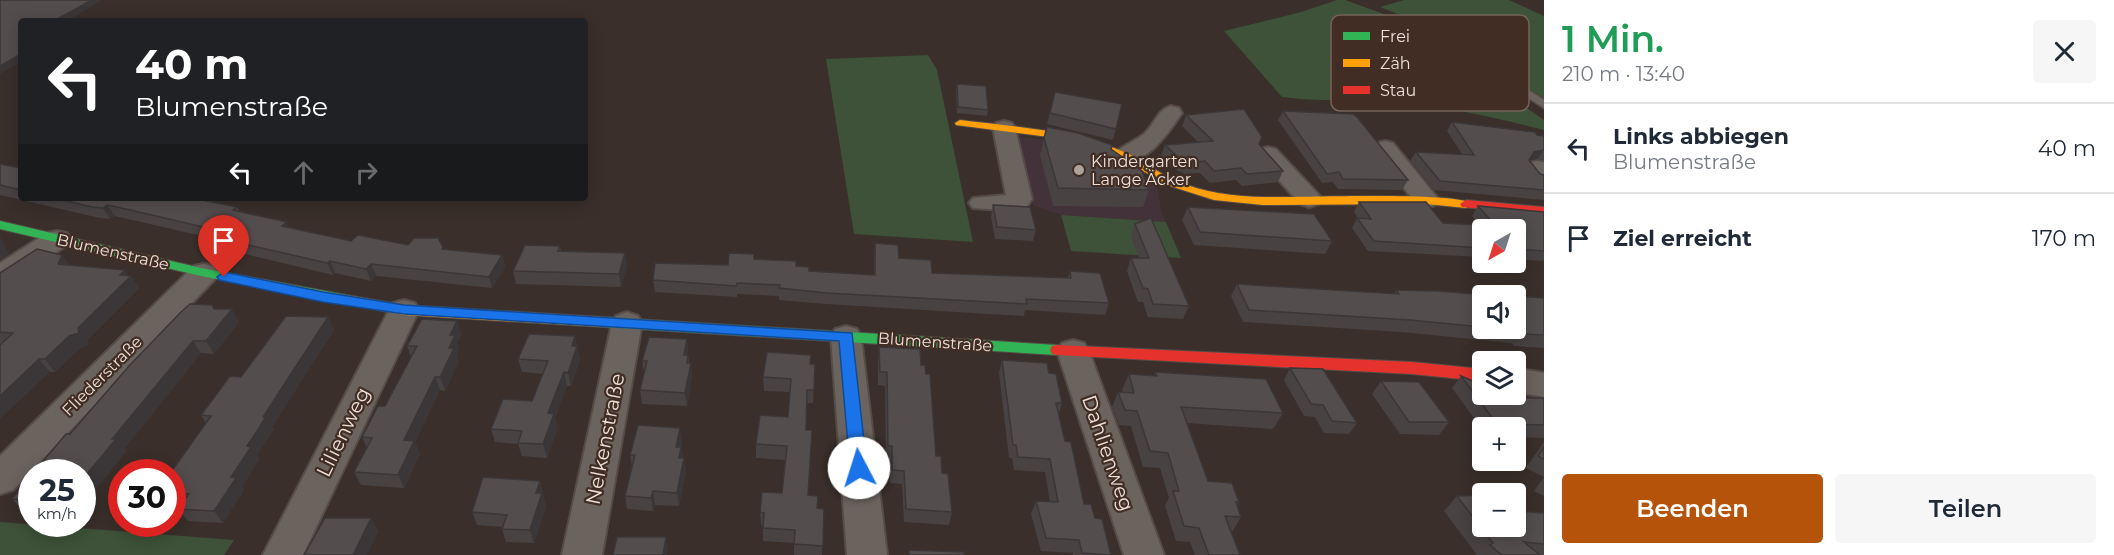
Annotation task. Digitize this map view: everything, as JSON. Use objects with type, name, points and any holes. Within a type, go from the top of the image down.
[{"type":"street","points":[[1125,156],[1153,138],[1171,113]]},
{"type":"street","points":[[960,123],[1083,142],[1125,156],[1171,183],[1191,191],[1239,199],[1426,200],[1544,211]]},
{"type":"street","points":[[982,203],[1012,205],[1019,199],[1004,128]]},
{"type":"street","points":[[1385,148],[1426,200]]},
{"type":"street","points":[[1268,154],[1309,199]]},
{"type":"street","name":"Blumenstraße","points":[[0,225],[204,273],[323,297],[404,310],[1073,351],[1412,368],[1472,374]]},
{"type":"street","points":[[0,276],[57,239]]},
{"type":"street","name":"Fliederstraße","points":[[0,480],[204,273]]},
{"type":"street","name":"Lilienweg","points":[[283,555],[404,310]]},
{"type":"street","name":"Nelkenstraße","points":[[582,555],[627,322]]},
{"type":"street","points":[[846,337],[867,555]]},
{"type":"street","name":"Dahlienweg","points":[[1073,351],[1144,555]]},
{"type":"street","points":[[1526,382],[1544,385]]},
{"type":"lane","points":[[1529,93],[1544,92]]},
{"type":"lane","points":[[1529,95],[1544,105]]},
{"type":"shaded area","name":"Kindergarten Lange Äcker","points":[[1015,136],[1069,143],[1157,183],[1161,211],[1166,222],[1061,215],[1033,205]]},
{"type":"green space","points":[[1337,0],[1345,0],[1387,15],[1331,15],[1331,100],[1282,97],[1224,31],[1301,12]]},
{"type":"green space","points":[[1404,0],[1509,0],[1544,16],[1544,98],[1529,89],[1529,15],[1400,15],[1380,7]]},
{"type":"green space","points":[[928,55],[937,70],[973,242],[854,234],[826,59]]},
{"type":"green space","points":[[1529,110],[1544,120],[1544,130],[1460,111]]},
{"type":"green space","points":[[1061,215],[1166,222],[1181,258],[1071,251]]},
{"type":"green space","points":[[0,522],[18,523],[18,537],[96,537],[96,529],[108,530],[108,537],[186,536],[234,540],[224,555],[0,555]]},
{"type":"building","points":[[0,0],[92,0],[59,18],[18,18],[18,56],[0,66]]},
{"type":"building","points":[[957,84],[986,86],[988,110],[958,107]]},
{"type":"building","points":[[1055,92],[1122,104],[1116,129],[1050,113]]},
{"type":"building","points":[[1244,109],[1262,137],[1259,144],[1283,171],[1247,174],[1241,168],[1214,171],[1205,161],[1189,163],[1165,145],[1213,141],[1186,115]]},
{"type":"building","points":[[1283,111],[1353,114],[1408,180],[1343,179],[1339,172],[1327,174]]},
{"type":"building","points":[[1452,122],[1535,132],[1537,135],[1544,136],[1544,150],[1534,152],[1529,160],[1540,174],[1544,175],[1544,190],[1440,181],[1416,152],[1474,155]]},
{"type":"building","points":[[1047,127],[1078,133],[1112,145],[1111,149],[1142,171],[1149,190],[1058,188],[1044,138]]},
{"type":"building","points":[[0,164],[18,167],[18,189],[0,185]]},
{"type":"building","points":[[67,201],[207,201],[237,207],[233,210],[287,222],[282,226],[351,241],[358,235],[408,245],[414,238],[438,238],[442,249],[502,255],[489,277],[371,264],[366,269],[330,261],[327,263],[200,234],[208,228],[126,209],[107,205],[103,208]]},
{"type":"building","points":[[1359,202],[1426,202],[1443,223],[1472,225],[1472,247],[1374,241],[1357,218],[1371,219]]},
{"type":"building","points":[[993,205],[1030,207],[1036,230],[997,227]]},
{"type":"building","points":[[1478,206],[1544,212],[1544,251],[1526,250],[1526,219],[1490,219]]},
{"type":"building","points":[[1188,207],[1314,214],[1332,241],[1200,232]]},
{"type":"building","points":[[1151,218],[1189,306],[1153,304],[1148,289],[1143,288],[1131,258],[1149,258],[1135,224]]},
{"type":"building","points":[[875,243],[898,245],[899,258],[931,260],[932,273],[1071,278],[1070,271],[1100,273],[1109,303],[1026,299],[1027,304],[827,293],[779,288],[780,285],[737,283],[736,286],[653,280],[655,263],[728,265],[729,253],[754,254],[754,259],[796,261],[796,266],[809,267],[809,271],[875,275]]},
{"type":"building","points":[[525,245],[560,246],[558,251],[625,253],[619,274],[513,271]]},
{"type":"building","points":[[37,249],[62,255],[58,264],[125,270],[120,275],[131,276],[78,328],[79,333],[69,336],[45,359],[39,359],[0,396],[0,345],[13,333],[0,332],[0,273]]},
{"type":"building","points":[[1237,284],[1399,294],[1396,290],[1472,294],[1472,326],[1249,310]]},
{"type":"building","points":[[1526,297],[1544,298],[1544,335],[1526,334]]},
{"type":"building","points":[[190,304],[212,305],[214,309],[232,309],[206,341],[193,341],[112,439],[116,439],[96,463],[96,459],[45,459],[66,434],[70,434],[129,366]]},
{"type":"building","points":[[286,316],[328,317],[263,417],[266,417],[247,446],[251,447],[231,477],[236,478],[214,511],[186,509],[186,498],[189,494],[186,494],[186,459],[180,459],[211,416],[201,415],[230,376],[241,377]]},
{"type":"building","points":[[422,319],[457,321],[450,335],[455,335],[449,348],[454,348],[440,377],[435,377],[404,440],[414,441],[398,475],[354,472],[372,438],[362,437],[378,406],[385,406],[417,346],[407,346]]},
{"type":"building","points":[[529,334],[575,336],[572,346],[577,346],[568,373],[564,372],[548,413],[554,414],[543,444],[518,443],[522,431],[491,429],[503,399],[532,401],[548,361],[518,359]]},
{"type":"building","points":[[649,337],[687,339],[684,355],[688,355],[687,363],[691,363],[685,393],[640,390],[647,361],[642,361]]},
{"type":"building","points":[[879,347],[920,349],[921,365],[925,365],[926,374],[930,374],[936,456],[941,456],[942,473],[948,474],[952,512],[906,509],[904,471],[892,470],[892,446],[888,446],[887,372],[880,372]]},
{"type":"building","points":[[767,352],[811,355],[810,364],[815,364],[814,390],[807,390],[806,430],[812,430],[808,495],[818,496],[817,508],[824,509],[823,546],[794,544],[795,530],[763,528],[764,513],[760,512],[762,492],[782,493],[787,446],[756,444],[760,415],[788,417],[791,379],[763,377]]},
{"type":"building","points":[[1002,360],[1047,363],[1049,373],[1056,374],[1062,403],[1056,403],[1065,441],[1071,442],[1084,504],[1091,504],[1095,518],[1102,519],[1111,555],[1082,553],[1079,540],[1046,538],[1036,501],[1058,502],[1050,459],[1018,457],[1016,445],[1013,445]]},
{"type":"building","points":[[1290,368],[1323,369],[1357,423],[1332,421],[1323,405],[1311,404]]},
{"type":"building","points":[[1155,372],[1266,379],[1283,413],[1181,407],[1208,481],[1232,483],[1239,502],[1236,502],[1241,517],[1225,516],[1240,555],[1209,555],[1199,528],[1184,526],[1173,491],[1179,491],[1168,453],[1150,451],[1137,411],[1125,410],[1118,392],[1134,393],[1129,374],[1157,376]]},
{"type":"building","points":[[1461,376],[1472,381],[1472,391]]},
{"type":"building","points":[[1381,381],[1419,382],[1449,422],[1409,422]]},
{"type":"building","points":[[1526,398],[1544,398],[1544,425],[1526,425],[1526,417],[1492,417],[1483,405],[1526,405]]},
{"type":"building","points":[[638,425],[680,428],[676,447],[681,447],[679,458],[684,458],[677,493],[653,491],[651,498],[625,496],[635,455],[630,455]]},
{"type":"building","points":[[1544,447],[1544,459],[1538,456]]},
{"type":"building","points":[[483,477],[540,481],[536,493],[542,493],[530,530],[502,529],[507,515],[472,512]]},
{"type":"building","points":[[1472,495],[1472,516],[1457,496]]},
{"type":"building","points":[[1526,512],[1544,513],[1544,544],[1524,542],[1540,555],[1502,555],[1490,545],[1493,543],[1488,537],[1526,537]]},
{"type":"building","points":[[325,518],[371,518],[353,555],[304,555]]},
{"type":"building","points":[[617,537],[666,537],[663,555],[613,555]]},
{"type":"building","points":[[909,550],[964,552],[964,555],[909,555]]},
{"type":"traffic: fast","points":[[0,225],[201,272],[352,301]]},
{"type":"traffic: fast","points":[[603,322],[1057,350]]},
{"type":"traffic: slow","points":[[960,123],[1049,134],[1083,142],[1125,156],[1171,183],[1214,196],[1263,201],[1426,200],[1466,204]]},
{"type":"traffic: slow","points":[[352,301],[404,310],[603,322]]},
{"type":"traffic: jam","points":[[1466,204],[1544,211]]},
{"type":"traffic: jam","points":[[1057,350],[1412,368],[1472,374]]},
{"type":"place","name":"Kindergarten Lange Äcker","points":[[1079,170]]},
{"type":"route","points":[[224,277],[323,297],[404,310],[846,337],[859,468]]}]
